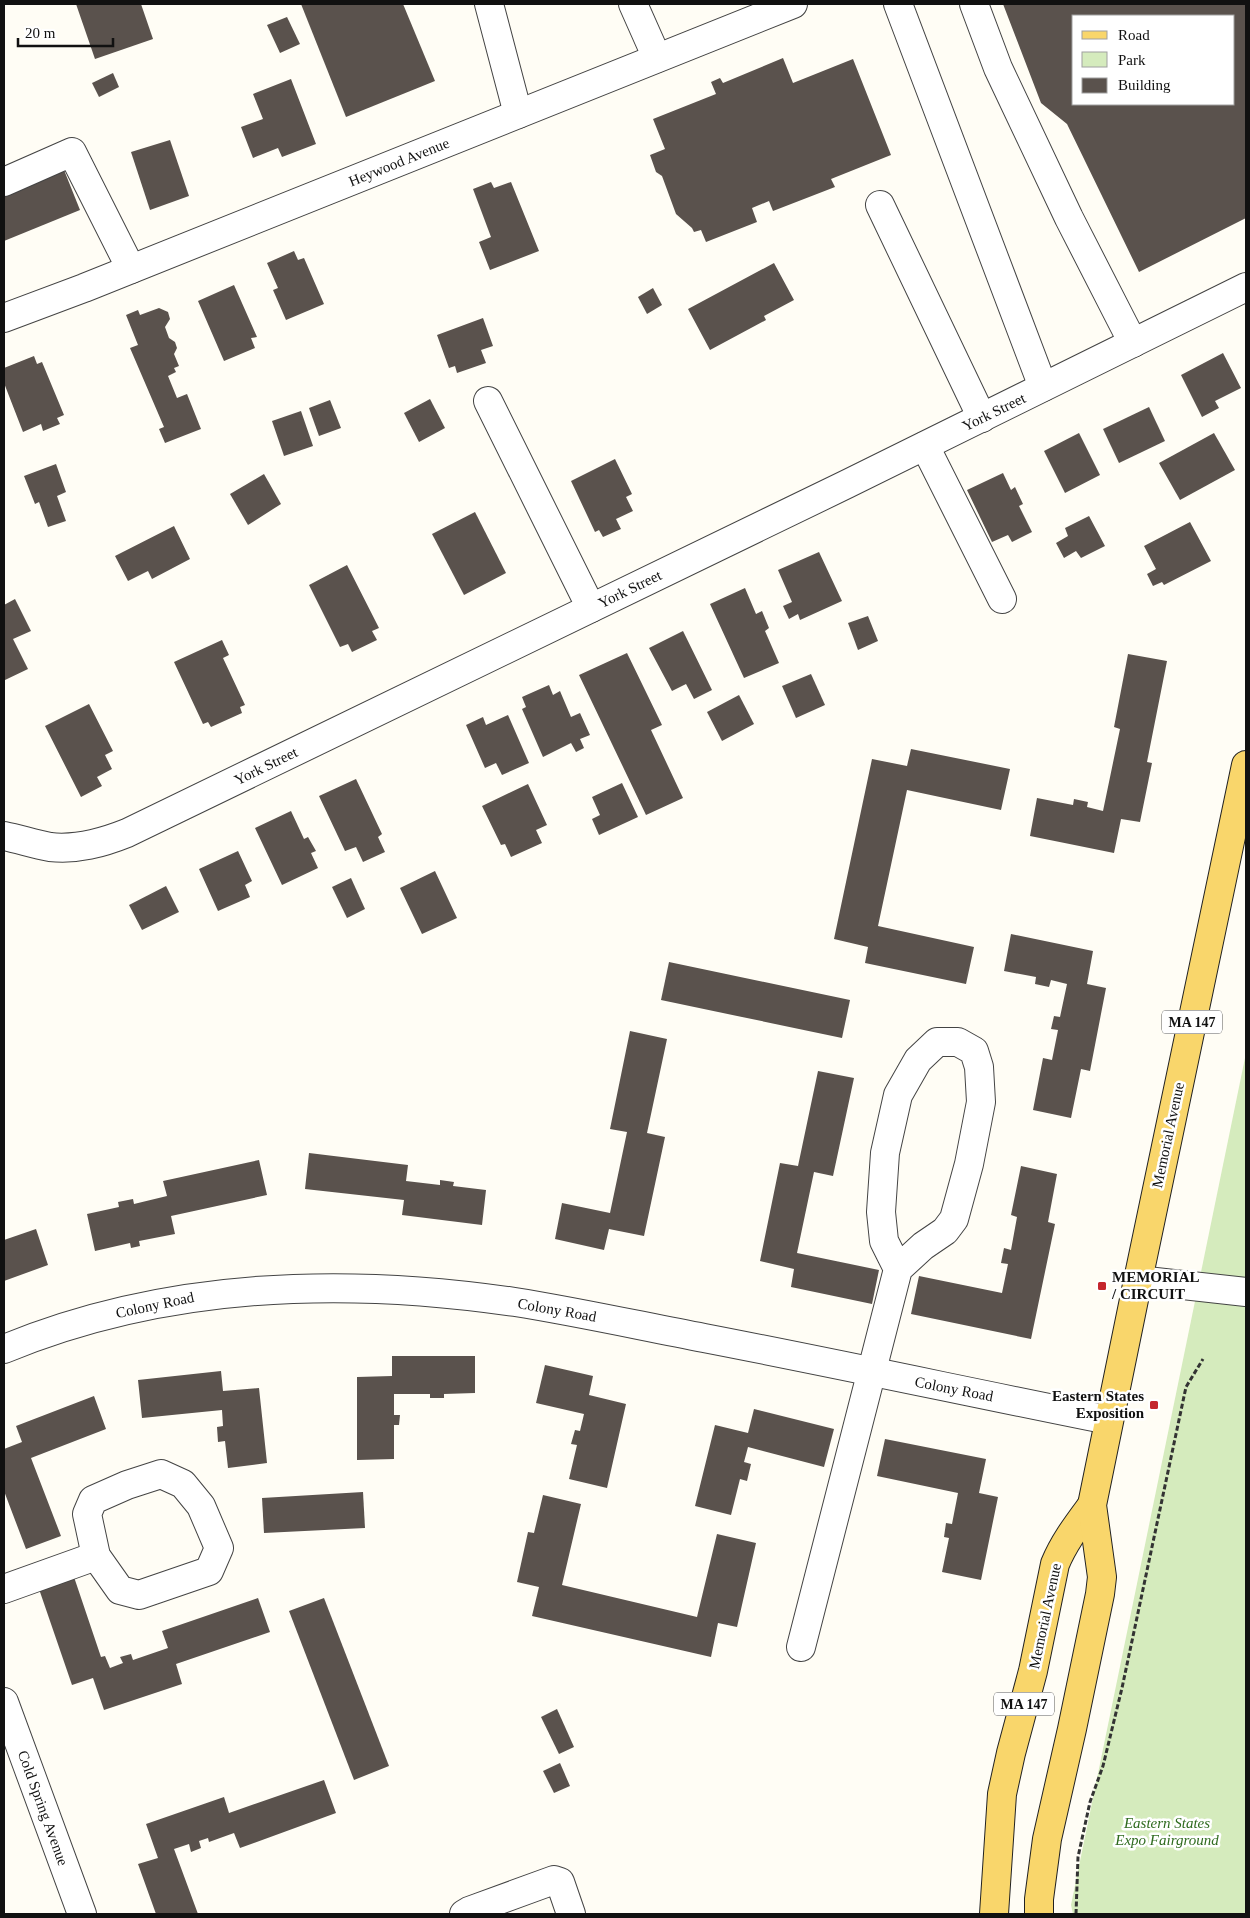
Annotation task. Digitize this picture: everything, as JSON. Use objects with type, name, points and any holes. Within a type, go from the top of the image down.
[{"type":"main road","name":"Memorial Avenue","points":[[1039,1914],[1039,1899],[1047,1839],[1100,1594],[1102,1576],[1092,1505],[1108,1420],[1246,765]]},
{"type":"main road","name":"Memorial Avenue","points":[[994,1914],[1002,1794],[1033,1671],[1055,1564],[1070,1536],[1092,1505]]},
{"type":"main road","points":[[977,1914],[1002,1794]]},
{"type":"street","points":[[489,4],[518,114]]},
{"type":"street","points":[[632,4],[657,58]]},
{"type":"street","name":"Heywood Avenue","points":[[4,318],[793,4]]},
{"type":"street","points":[[974,4],[998,68],[1069,218],[1133,343]]},
{"type":"street","points":[[901,12],[1043,387]]},
{"type":"street","points":[[4,182],[72,152],[131,269]]},
{"type":"street","points":[[880,205],[982,418]]},
{"type":"street","name":"York Street","points":[[4,836],[48,846],[80,847],[109,840],[144,825],[925,446],[1246,287]]},
{"type":"street","points":[[488,401],[591,608]]},
{"type":"street","points":[[925,446],[1002,600]]},
{"type":"street","points":[[801,1647],[898,1269],[923,1246],[945,1231],[954,1219],[969,1164],[981,1102],[979,1067],[974,1051],[958,1042],[937,1042],[918,1060],[898,1095],[885,1153],[881,1212],[884,1241],[898,1269]]},
{"type":"street","points":[[1138,1280],[1246,1292]]},
{"type":"street","name":"Colony Road","points":[[4,1349],[68,1326],[123,1311],[179,1299],[236,1291],[299,1288],[363,1288],[426,1292],[515,1302],[770,1351],[1108,1420]]},
{"type":"street","points":[[161,1474],[183,1484],[200,1506],[219,1548],[209,1571],[139,1596],[120,1590],[96,1556],[87,1514],[93,1500],[127,1484],[161,1474]]},
{"type":"street","points":[[4,1589],[96,1556]]},
{"type":"street","name":"Cold Spring Avenue","points":[[4,1702],[82,1914]]},
{"type":"street","points":[[464,1914],[554,1880],[560,1882],[571,1914]]},
{"type":"path","points":[[1076,1914],[1078,1857],[1090,1802],[1103,1766],[1122,1688],[1186,1387],[1203,1359]]},
{"type":"green space","name":"Eastern States Expo Fairground","points":[[1246,1053],[1246,1914],[1073,1914],[1071,1905]]},
{"type":"building","points":[[76,4],[141,4],[153,39],[95,59]]},
{"type":"building","points":[[301,4],[403,4],[435,81],[346,117]]},
{"type":"building","points":[[1003,4],[1246,4],[1246,218],[1139,272],[1067,124],[1041,103]]},
{"type":"building","points":[[287,17],[300,44],[280,53],[267,25]]},
{"type":"building","points":[[783,58],[793,83],[853,59],[891,155],[831,179],[835,187],[773,211],[769,201],[752,208],[757,222],[706,242],[701,230],[694,232],[676,214],[662,176],[656,172],[650,155],[665,149],[653,119],[716,94],[711,82],[720,78],[723,83]]},
{"type":"building","points":[[113,73],[119,87],[99,97],[92,83]]},
{"type":"building","points":[[291,79],[316,144],[282,157],[278,148],[253,158],[241,127],[263,119],[253,94]]},
{"type":"building","points":[[170,140],[189,196],[150,210],[131,152]]},
{"type":"building","points":[[62,165],[80,210],[4,241],[4,188]]},
{"type":"building","points":[[491,182],[494,188],[511,182],[539,251],[490,270],[479,242],[491,237],[473,189]]},
{"type":"building","points":[[294,251],[298,260],[304,258],[324,304],[286,320],[273,290],[278,288],[267,263]]},
{"type":"building","points":[[774,263],[794,300],[764,316],[766,320],[710,350],[688,309]]},
{"type":"building","points":[[234,285],[257,337],[251,338],[255,348],[224,361],[198,301]]},
{"type":"building","points":[[653,288],[662,305],[647,314],[638,297]]},
{"type":"building","points":[[159,308],[168,312],[170,319],[165,327],[169,338],[175,342],[177,348],[174,354],[179,366],[174,368],[176,372],[168,376],[177,398],[187,394],[201,429],[165,443],[159,429],[164,427],[130,348],[138,345],[126,315],[138,310],[140,315]]},
{"type":"building","points":[[483,318],[493,346],[481,350],[486,363],[457,373],[455,366],[449,368],[437,335]]},
{"type":"building","points":[[1223,353],[1241,388],[1215,401],[1219,408],[1202,417],[1181,375]]},
{"type":"building","points":[[34,356],[37,364],[42,362],[64,415],[57,418],[60,424],[43,431],[41,424],[23,432],[4,383],[4,368]]},
{"type":"building","points":[[430,399],[445,428],[419,442],[404,413]]},
{"type":"building","points":[[330,400],[341,428],[319,436],[309,408]]},
{"type":"building","points":[[1149,407],[1165,441],[1119,463],[1103,429]]},
{"type":"building","points":[[301,411],[313,446],[284,456],[272,421]]},
{"type":"building","points":[[1079,433],[1100,475],[1065,493],[1044,451]]},
{"type":"building","points":[[1214,433],[1235,470],[1180,500],[1159,463]]},
{"type":"building","points":[[615,459],[632,494],[626,497],[633,511],[616,519],[621,529],[603,537],[599,530],[595,532],[571,481]]},
{"type":"building","points":[[56,464],[66,492],[57,496],[66,521],[48,527],[39,502],[35,504],[24,476]]},
{"type":"building","points":[[1003,473],[1011,490],[1015,487],[1023,504],[1019,506],[1032,532],[1012,542],[1008,535],[992,542],[967,490]]},
{"type":"building","points":[[264,474],[281,504],[248,525],[230,494]]},
{"type":"building","points":[[475,512],[506,573],[464,595],[432,534]]},
{"type":"building","points":[[1089,516],[1105,546],[1081,558],[1076,551],[1064,558],[1056,543],[1068,536],[1065,528]]},
{"type":"building","points":[[1190,522],[1211,561],[1164,585],[1162,582],[1153,586],[1147,574],[1156,569],[1144,546]]},
{"type":"building","points":[[174,526],[190,559],[152,579],[148,571],[128,581],[115,556]]},
{"type":"building","points":[[819,552],[842,601],[800,620],[798,614],[789,619],[783,606],[792,602],[778,570]]},
{"type":"building","points":[[347,565],[379,628],[372,631],[377,640],[352,652],[348,644],[340,647],[309,585]]},
{"type":"building","points":[[745,588],[756,614],[762,611],[769,628],[765,631],[779,663],[744,678],[710,604]]},
{"type":"building","points":[[15,599],[31,631],[13,639],[28,669],[5,680],[4,605]]},
{"type":"building","points":[[868,616],[878,641],[858,650],[848,623]]},
{"type":"building","points":[[683,631],[712,690],[694,699],[686,684],[672,691],[649,648]]},
{"type":"building","points":[[222,640],[229,655],[223,658],[245,705],[240,707],[242,713],[211,727],[208,722],[203,724],[174,662]]},
{"type":"building","points":[[627,653],[662,725],[651,730],[683,798],[646,815],[579,675]]},
{"type":"building","points":[[1128,654],[1167,661],[1147,762],[1152,763],[1140,822],[1121,819],[1114,853],[1030,836],[1037,798],[1073,805],[1074,799],[1088,802],[1087,807],[1103,811],[1120,729],[1114,727]]},
{"type":"building","points":[[811,674],[825,705],[796,718],[782,686]]},
{"type":"building","points":[[549,685],[553,695],[560,691],[571,717],[580,713],[590,735],[580,739],[584,748],[576,752],[571,743],[543,757],[522,709],[526,707],[522,697]]},
{"type":"building","points":[[739,695],[754,724],[722,741],[707,712]]},
{"type":"building","points":[[89,704],[113,751],[105,755],[112,769],[97,777],[102,786],[81,797],[45,726]]},
{"type":"building","points":[[508,715],[529,763],[502,775],[496,763],[485,768],[466,725],[483,717],[486,725]]},
{"type":"building","points":[[911,749],[1010,769],[1001,810],[907,790],[878,926],[974,947],[966,984],[865,963],[868,947],[834,939],[872,759],[907,766]]},
{"type":"building","points":[[356,779],[382,834],[378,837],[385,852],[363,862],[356,847],[345,851],[319,796]]},
{"type":"building","points":[[622,783],[638,817],[599,835],[592,819],[600,815],[592,797]]},
{"type":"building","points":[[528,784],[547,825],[536,830],[542,843],[511,857],[505,844],[501,845],[482,806]]},
{"type":"building","points":[[291,811],[304,839],[308,837],[316,851],[311,853],[318,868],[282,885],[255,828]]},
{"type":"building","points":[[238,851],[252,881],[245,885],[250,897],[218,911],[199,869]]},
{"type":"building","points":[[435,871],[457,918],[422,934],[400,888]]},
{"type":"building","points":[[351,878],[365,909],[347,918],[332,887]]},
{"type":"building","points":[[166,886],[179,912],[142,930],[129,905]]},
{"type":"building","points":[[1011,934],[1093,951],[1087,984],[1106,988],[1090,1071],[1081,1069],[1071,1118],[1033,1110],[1043,1058],[1052,1060],[1058,1030],[1051,1029],[1054,1016],[1060,1017],[1067,984],[1051,980],[1049,987],[1035,984],[1036,977],[1004,971]]},
{"type":"building","points":[[669,962],[850,1000],[842,1038],[661,1000]]},
{"type":"building","points":[[630,1031],[667,1039],[647,1133],[665,1137],[644,1236],[609,1229],[604,1250],[555,1239],[562,1203],[610,1213],[627,1132],[610,1129]]},
{"type":"building","points":[[818,1071],[854,1078],[833,1176],[814,1172],[797,1253],[879,1270],[872,1304],[791,1287],[794,1269],[760,1261],[780,1163],[798,1166]]},
{"type":"building","points":[[309,1153],[408,1165],[406,1181],[440,1185],[440,1180],[454,1182],[453,1186],[486,1190],[482,1225],[402,1215],[404,1200],[305,1189]]},
{"type":"building","points":[[259,1160],[267,1195],[171,1216],[175,1234],[139,1241],[140,1246],[131,1248],[130,1243],[95,1251],[87,1214],[119,1207],[118,1202],[133,1199],[134,1204],[167,1196],[163,1181]]},
{"type":"building","points":[[1021,1166],[1057,1174],[1048,1222],[1055,1224],[1031,1339],[911,1314],[919,1276],[1002,1293],[1008,1264],[1001,1263],[1004,1248],[1011,1250],[1017,1217],[1011,1215]]},
{"type":"building","points":[[36,1229],[48,1265],[4,1281],[4,1240]]},
{"type":"building","points":[[392,1356],[475,1356],[475,1393],[444,1394],[444,1398],[430,1398],[430,1394],[394,1394],[394,1415],[400,1415],[399,1425],[394,1425],[394,1459],[357,1460],[357,1377],[392,1376]]},
{"type":"building","points":[[545,1365],[593,1376],[589,1395],[626,1404],[607,1488],[569,1479],[577,1445],[571,1444],[575,1430],[580,1431],[584,1414],[536,1403]]},
{"type":"building","points":[[221,1371],[223,1391],[259,1388],[267,1463],[228,1468],[225,1441],[218,1442],[217,1427],[223,1426],[222,1410],[142,1418],[138,1380]]},
{"type":"building","points":[[94,1396],[106,1429],[31,1458],[61,1536],[26,1549],[4,1491],[4,1449],[22,1442],[16,1426]]},
{"type":"building","points":[[754,1409],[834,1429],[824,1467],[748,1447],[744,1462],[751,1464],[747,1481],[740,1479],[731,1515],[695,1506],[715,1425],[748,1433]]},
{"type":"building","points":[[885,1439],[986,1459],[979,1493],[998,1497],[981,1580],[942,1572],[949,1538],[944,1537],[946,1523],[952,1524],[958,1493],[877,1476]]},
{"type":"building","points":[[363,1492],[365,1528],[264,1533],[262,1498]]},
{"type":"building","points":[[543,1495],[581,1504],[562,1585],[697,1617],[717,1534],[756,1543],[737,1627],[718,1623],[711,1657],[532,1616],[539,1587],[517,1582],[528,1532],[534,1533]]},
{"type":"building","points":[[74,1577],[101,1657],[105,1656],[110,1668],[123,1663],[120,1657],[131,1654],[133,1660],[168,1648],[162,1631],[258,1598],[270,1632],[176,1664],[182,1684],[104,1710],[93,1678],[72,1685],[39,1589]]},
{"type":"building","points":[[324,1598],[389,1766],[354,1780],[289,1611]]},
{"type":"building","points":[[557,1709],[574,1747],[559,1754],[541,1717]]},
{"type":"building","points":[[560,1763],[570,1786],[554,1793],[543,1771]]},
{"type":"building","points":[[324,1780],[336,1813],[240,1848],[234,1833],[209,1842],[208,1838],[199,1841],[201,1848],[191,1852],[189,1844],[174,1849],[198,1914],[156,1914],[138,1864],[158,1858],[146,1824],[224,1797],[229,1813]]},
{"type":"place","name":"MEMORIAL / CIRCUIT","points":[[1102,1286]]},
{"type":"place","name":"Eastern States Exposition","points":[[1154,1405]]}]
